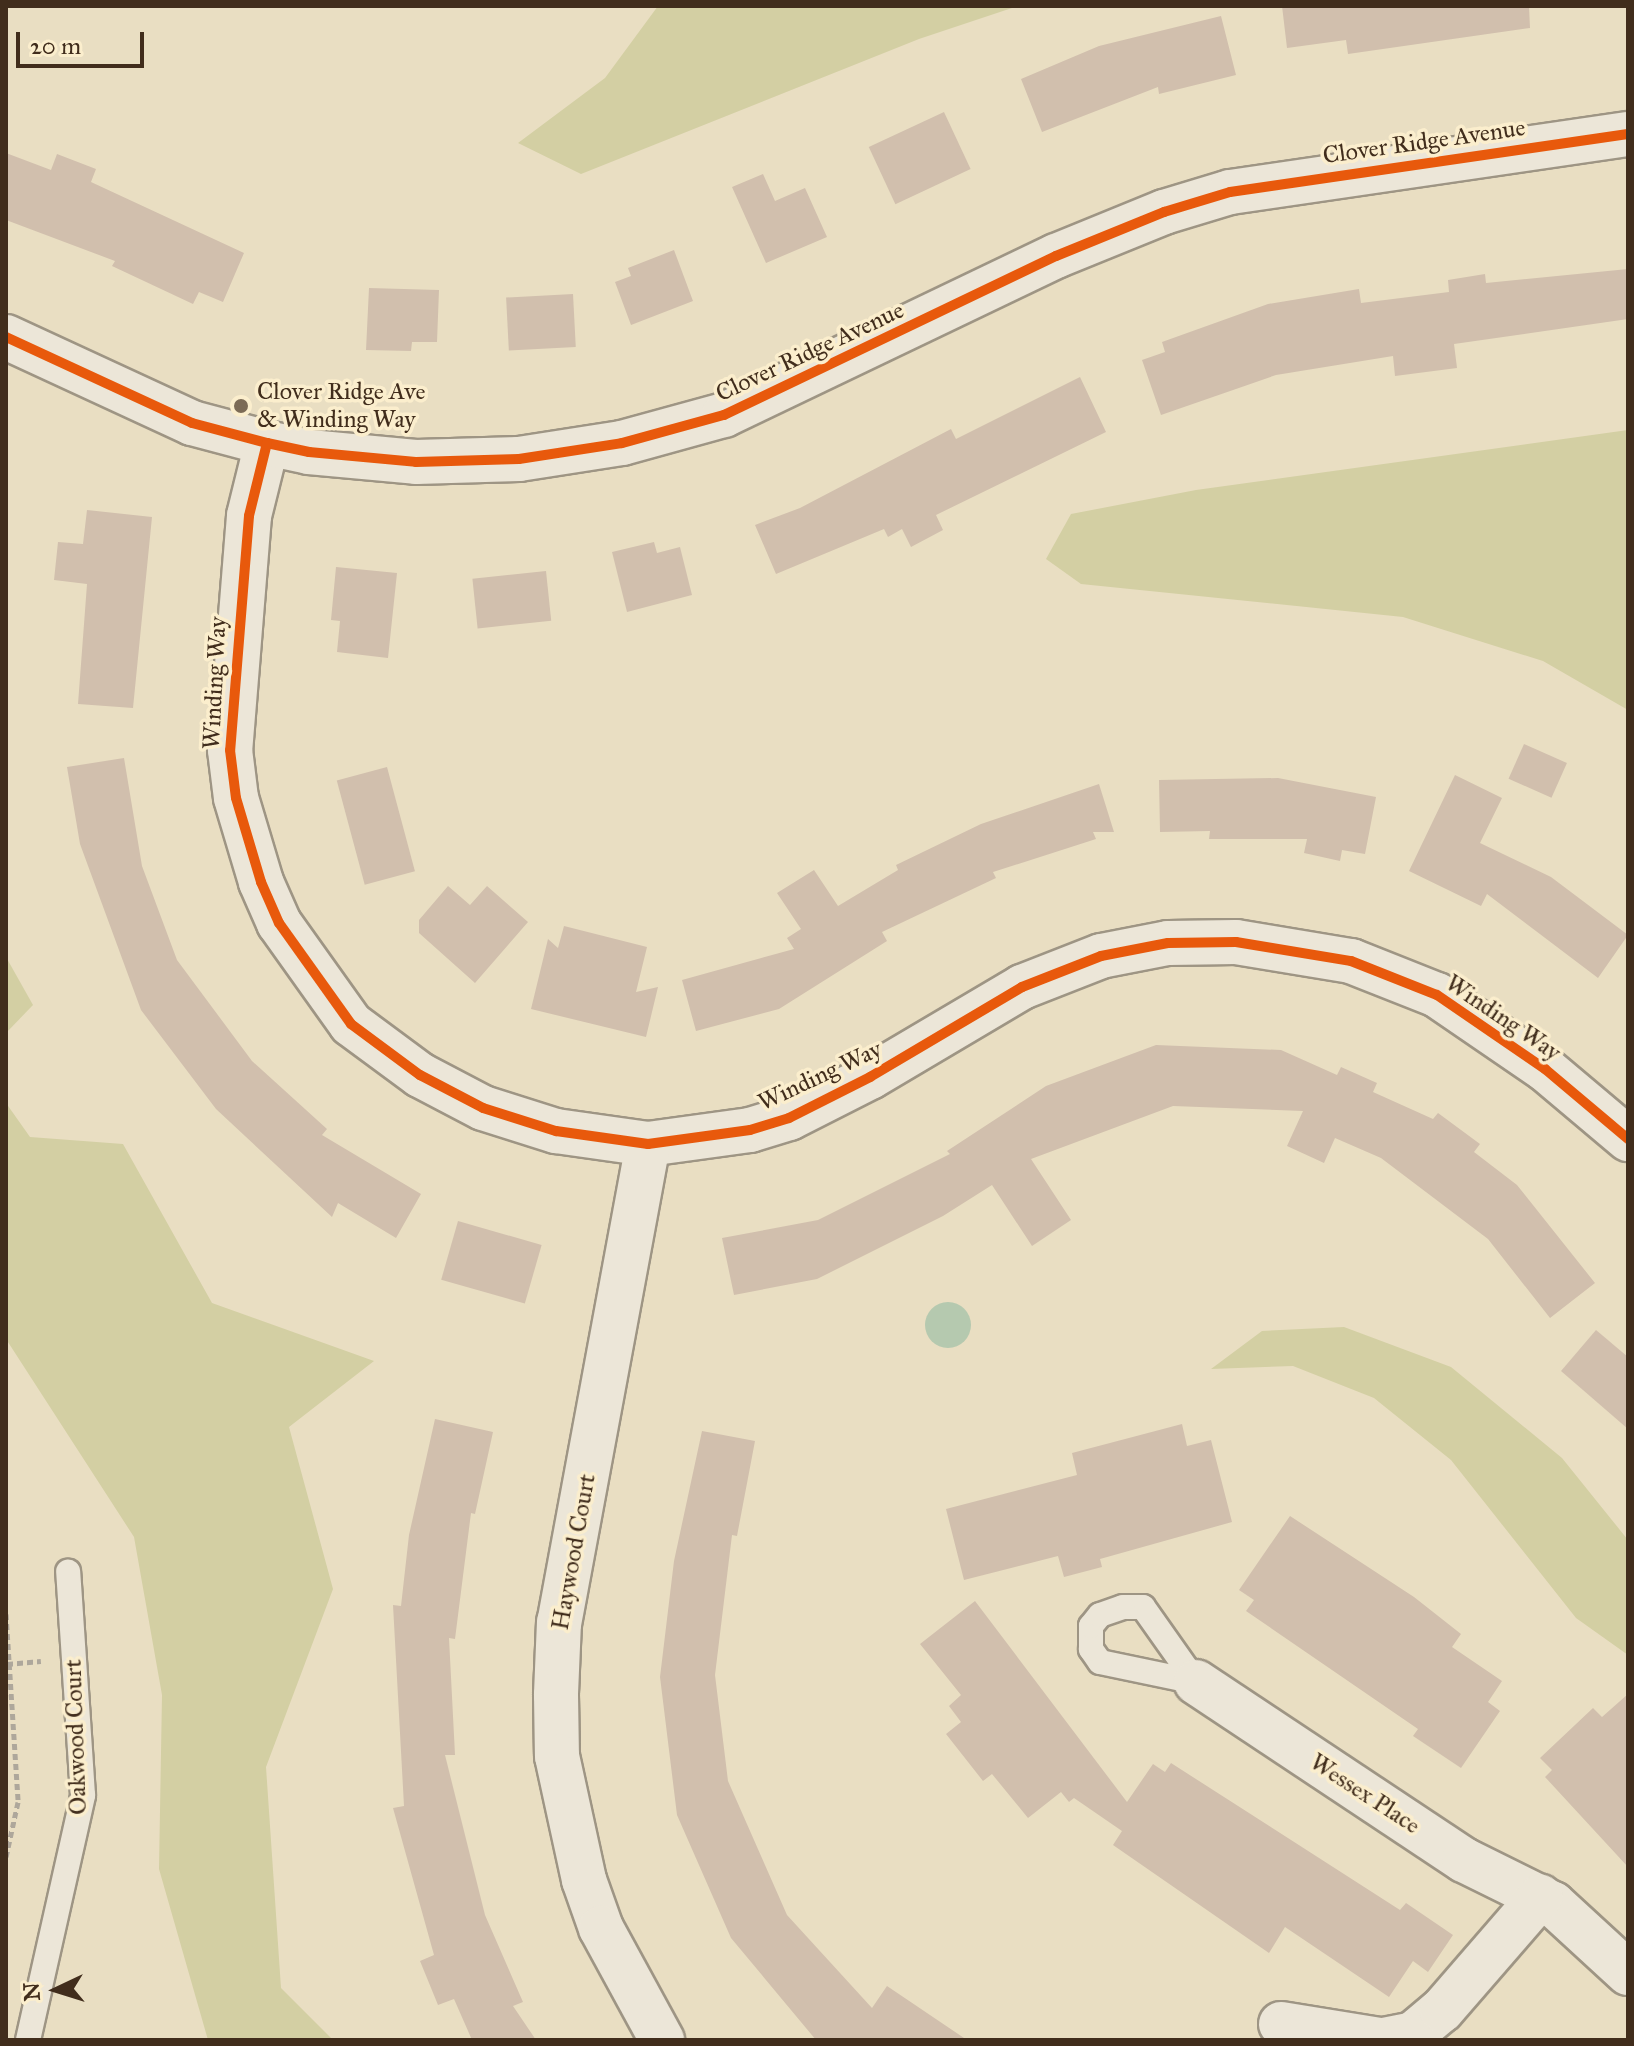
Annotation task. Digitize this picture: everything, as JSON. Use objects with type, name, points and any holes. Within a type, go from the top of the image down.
[{"type":"street","name":"Clover Ridge Avenue","points":[[6,337],[192,423],[267,443],[309,452],[416,462],[519,459],[622,443],[724,415],[785,389],[1056,256],[1164,212],[1304,178],[1628,134]]},
{"type":"street","name":"Winding Way","points":[[267,443],[249,516],[230,750],[249,846],[279,923],[351,1024],[420,1075],[512,1119],[648,1144],[698,1140],[789,1118],[890,1066],[1022,987],[1101,956],[1168,943],[1236,942],[1351,961],[1437,995],[1545,1069],[1628,1139]]},
{"type":"street","name":"Haywood Court","points":[[648,1144],[559,1622],[556,1695],[557,1756],[584,1880],[601,1928],[662,2040]]},
{"type":"street","name":"Wessex Place","points":[[1196,1682],[1464,1860],[1540,1897],[1628,1973]]},
{"type":"street","points":[[1281,2024],[1381,2040],[1413,2034],[1442,2010],[1540,1897]]},
{"type":"lane","name":"Oakwood Court","points":[[28,2040],[83,1795],[68,1572]]},
{"type":"path","points":[[6,1614],[18,1802],[6,1857]]},
{"type":"shaded area","points":[[658,6],[1018,6],[919,39],[581,174],[518,143],[605,78]]},
{"type":"shaded area","points":[[1628,430],[1628,710],[1543,661],[1403,617],[1081,584],[1046,559],[1071,514],[1196,490]]},
{"type":"shaded area","points":[[6,957],[33,1005],[6,1033]]},
{"type":"shaded area","points":[[6,1103],[30,1137],[123,1144],[212,1303],[374,1361],[289,1427],[333,1589],[266,1767],[281,1988],[333,2040],[208,2040],[159,1869],[162,1695],[134,1537],[6,1339]]},
{"type":"shaded area","points":[[948,1302],[964,1309],[971,1325],[964,1341],[948,1348],[932,1341],[925,1325],[932,1309]]},
{"type":"shaded area","points":[[1344,1327],[1451,1367],[1562,1458],[1628,1540],[1628,1655],[1576,1618],[1451,1460],[1374,1398],[1293,1366],[1211,1369],[1262,1331]]},
{"type":"building","points":[[1282,6],[1529,6],[1530,28],[1348,54],[1346,40],[1287,48]]},
{"type":"building","points":[[1221,16],[1236,75],[1159,94],[1158,87],[1042,132],[1021,79],[1099,46]]},
{"type":"building","points":[[944,112],[971,169],[895,204],[869,147]]},
{"type":"building","points":[[6,153],[51,170],[57,154],[96,169],[91,182],[244,253],[223,302],[199,292],[193,304],[112,266],[115,261],[6,220]]},
{"type":"building","points":[[763,174],[775,201],[805,188],[827,237],[766,263],[732,187]]},
{"type":"building","points":[[674,250],[693,301],[631,325],[615,282],[631,276],[628,268]]},
{"type":"building","points":[[1628,269],[1628,319],[1454,344],[1457,368],[1395,376],[1393,356],[1276,375],[1161,415],[1142,360],[1165,352],[1162,342],[1268,304],[1359,289],[1361,303],[1449,292],[1448,280],[1485,274],[1486,283]]},
{"type":"building","points":[[369,288],[439,290],[437,342],[412,342],[411,351],[366,350]]},
{"type":"building","points":[[573,294],[576,347],[509,350],[506,298]]},
{"type":"building","points":[[1080,377],[1106,432],[936,515],[943,530],[911,547],[902,529],[888,537],[884,529],[776,574],[755,525],[800,508],[951,429],[956,439]]},
{"type":"building","points":[[87,510],[152,517],[133,708],[78,704],[87,584],[54,580],[58,542],[83,544]]},
{"type":"building","points":[[654,542],[657,553],[680,547],[692,595],[627,612],[612,552]]},
{"type":"building","points":[[336,567],[397,573],[388,658],[337,652],[340,621],[331,620]]},
{"type":"building","points":[[546,571],[551,621],[478,628],[472,579]]},
{"type":"building","points":[[1524,744],[1567,763],[1551,798],[1509,779]]},
{"type":"building","points":[[124,758],[142,866],[177,960],[252,1061],[327,1129],[322,1135],[421,1194],[396,1238],[338,1203],[332,1217],[216,1109],[141,1010],[80,844],[67,767]]},
{"type":"building","points":[[387,767],[415,871],[365,885],[337,780]]},
{"type":"building","points":[[1455,775],[1502,798],[1480,843],[1551,877],[1628,935],[1598,978],[1487,894],[1481,906],[1409,871]]},
{"type":"building","points":[[1278,778],[1376,797],[1365,854],[1342,850],[1340,861],[1304,853],[1307,839],[1209,839],[1210,831],[1160,832],[1159,780]]},
{"type":"building","points":[[1099,784],[1114,832],[1093,832],[1096,839],[993,872],[996,878],[882,932],[887,941],[779,1009],[696,1031],[682,980],[794,949],[787,938],[801,929],[777,893],[814,870],[838,906],[898,870],[896,865],[981,824]]},
{"type":"building","points":[[448,886],[470,905],[487,886],[528,922],[475,983],[419,933],[419,920]]},
{"type":"building","points":[[564,926],[647,947],[636,992],[658,987],[646,1037],[531,1009],[548,939],[558,948]]},
{"type":"building","points":[[1156,1045],[1281,1050],[1337,1075],[1341,1067],[1377,1083],[1373,1092],[1433,1119],[1438,1113],[1480,1144],[1474,1152],[1517,1185],[1595,1283],[1550,1318],[1488,1239],[1381,1158],[1335,1138],[1324,1163],[1287,1146],[1303,1111],[1173,1106],[1031,1159],[1071,1220],[1032,1246],[992,1185],[943,1216],[817,1279],[734,1295],[722,1238],[818,1220],[950,1154],[947,1151],[1046,1086]]},
{"type":"building","points":[[458,1221],[542,1245],[525,1304],[441,1280]]},
{"type":"building","points":[[1596,1330],[1628,1357],[1628,1429],[1561,1371]]},
{"type":"building","points":[[435,1419],[493,1432],[475,1514],[471,1513],[455,1639],[449,1638],[455,1755],[445,1755],[485,1915],[523,2002],[513,2006],[536,2040],[472,2040],[454,1999],[438,2005],[420,1961],[434,1955],[393,1808],[404,1806],[393,1605],[401,1606],[409,1535]]},
{"type":"building","points":[[1182,1424],[1187,1446],[1211,1440],[1232,1522],[1100,1559],[1102,1567],[1064,1577],[1058,1556],[964,1580],[946,1509],[1077,1475],[1072,1453]]},
{"type":"building","points":[[702,1431],[755,1441],[737,1536],[732,1535],[715,1675],[728,1781],[787,1915],[872,2008],[887,1986],[967,2040],[816,2040],[731,1938],[677,1815],[660,1677],[674,1561]]},
{"type":"building","points":[[1290,1516],[1414,1597],[1461,1634],[1452,1647],[1502,1681],[1488,1702],[1500,1711],[1461,1768],[1413,1736],[1418,1729],[1246,1611],[1254,1600],[1239,1590]]},
{"type":"building","points":[[975,1601],[1127,1802],[1153,1764],[1165,1772],[1171,1763],[1400,1910],[1406,1903],[1453,1935],[1428,1972],[1413,1961],[1389,1997],[1285,1927],[1269,1953],[1113,1845],[1122,1831],[1074,1798],[1069,1802],[1061,1792],[1028,1818],[992,1774],[983,1781],[946,1734],[961,1722],[949,1706],[961,1695],[920,1644]]},
{"type":"building","points":[[1628,1694],[1628,1867],[1545,1777],[1552,1770],[1540,1758],[1593,1708],[1602,1717]]},
{"type":"cycle path","points":[[6,337],[192,423],[267,443],[309,452],[416,462],[519,459],[622,443],[724,415],[1056,256],[1164,212],[1230,192],[1628,134]]},
{"type":"cycle path","points":[[267,443],[249,516],[230,750],[236,798],[261,882],[279,923],[351,1024],[420,1075],[483,1108],[556,1131],[648,1144],[750,1130],[789,1118],[870,1077],[1022,987],[1101,956],[1168,943],[1236,942],[1351,961],[1437,995],[1545,1069],[1628,1139]]},
{"type":"place","name":"Clover Ridge Ave & Winding Way","points":[[241,406]]}]
